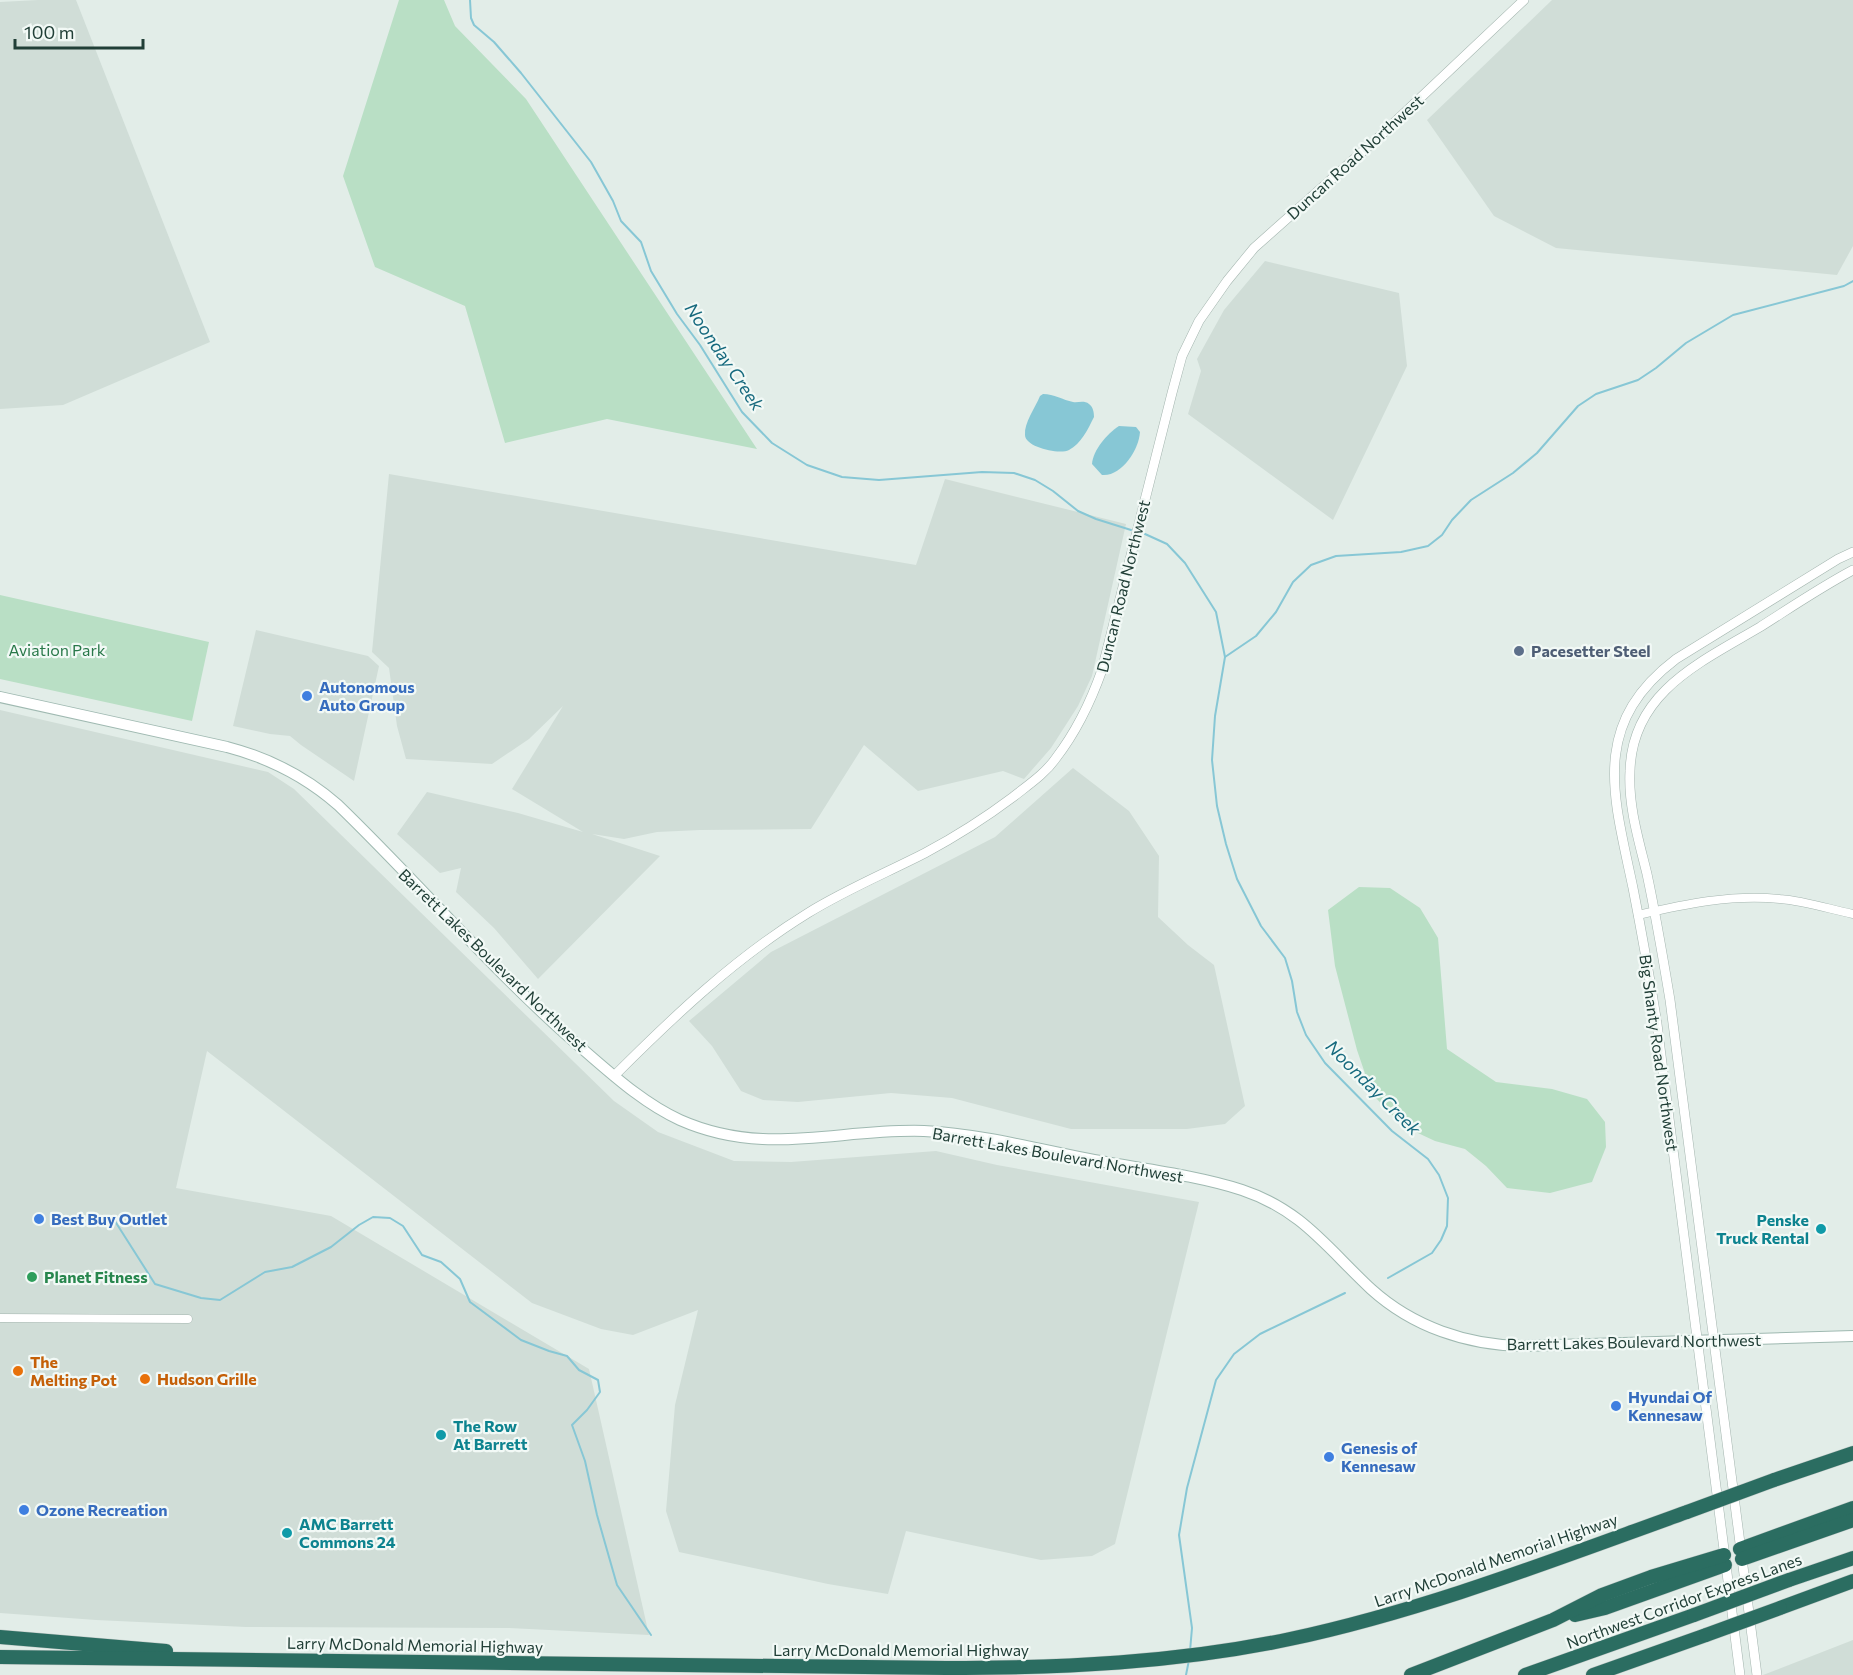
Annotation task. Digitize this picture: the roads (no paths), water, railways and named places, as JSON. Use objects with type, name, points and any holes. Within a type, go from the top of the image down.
[{"type":"highway","name":"Larry McDonald Memorial Highway","points":[[0,1657],[946,1668],[1047,1667],[1146,1660],[1289,1639],[1419,1606],[1853,1453]]},
{"type":"highway","points":[[1741,1554],[1853,1508]]},
{"type":"highway","points":[[1741,1554],[1853,1520]]},
{"type":"highway","name":"Northwest Corridor Express Lanes","points":[[1525,1675],[1853,1558]]},
{"type":"highway","points":[[1411,1675],[1553,1620],[1605,1608],[1725,1560]]},
{"type":"highway","points":[[1593,1675],[1853,1581]]},
{"type":"highway","points":[[0,1637],[148,1649],[209,1659]]},
{"type":"main road","name":"Barrett Lakes Boulevard Northwest","points":[[0,697],[227,747],[262,758],[296,774],[338,805],[529,1000],[614,1076],[661,1110],[704,1129],[732,1137],[773,1141],[892,1131],[952,1133],[1203,1180],[1245,1191],[1279,1207],[1318,1234],[1363,1281],[1390,1304],[1435,1329],[1468,1340],[1522,1346],[1853,1336]]},
{"type":"street","name":"Duncan Road Northwest","points":[[614,1076],[704,989],[761,944],[840,894],[927,852],[962,831],[998,808],[1039,777],[1056,758],[1091,700],[1102,670],[1174,384],[1182,356],[1200,321],[1227,281],[1254,249],[1380,136],[1524,0]]},
{"type":"street","name":"Big Shanty Road Northwest","points":[[1740,1675],[1650,977],[1616,807],[1613,779],[1616,748],[1634,703],[1654,678],[1676,659],[1853,552]]},
{"type":"street","name":"Big Shanty Road Northwest","points":[[1757,1675],[1666,974],[1632,804],[1630,769],[1635,740],[1648,711],[1680,676],[1853,570]]},
{"type":"street","points":[[1638,915],[1722,899],[1761,897],[1783,899],[1853,914]]},
{"type":"street","points":[[0,1318],[188,1319]]},
{"type":"street","points":[[1725,1560],[1741,1554]]},
{"type":"water","points":[[1043,394],[1073,402],[1085,402],[1092,408],[1094,417],[1087,431],[1081,440],[1069,450],[1043,449],[1026,439],[1025,430],[1028,421]]},
{"type":"water","points":[[1119,426],[1136,427],[1140,432],[1139,439],[1133,454],[1122,467],[1116,472],[1102,475],[1092,464],[1095,453],[1101,443]]},
{"type":"waterway","name":"Noonday Creek","points":[[470,0],[471,18],[474,25],[494,42],[521,73],[591,162],[613,201],[621,221],[641,242],[651,271],[677,314],[700,345],[742,412],[772,443],[807,465],[842,477],[879,480],[982,472],[1014,473],[1035,480],[1078,511],[1131,530]]},
{"type":"waterway","points":[[1225,657],[1256,636],[1276,612],[1293,582],[1311,565],[1336,556],[1401,552],[1428,546],[1442,535],[1452,520],[1471,500],[1513,473],[1537,453],[1578,406],[1596,394],[1638,380],[1686,343],[1733,315],[1844,286],[1853,281]]},
{"type":"waterway","name":"Noonday Creek","points":[[1145,534],[1167,544],[1185,563],[1216,612],[1225,657],[1215,716],[1212,760],[1217,806],[1237,879],[1261,926],[1285,958],[1292,981],[1297,1012],[1306,1035],[1325,1063],[1392,1131],[1428,1159],[1439,1175],[1448,1198],[1447,1226],[1432,1253],[1388,1278]]},
{"type":"waterway","points":[[113,1218],[155,1284],[201,1298],[220,1300],[265,1272],[292,1267],[331,1247],[373,1217],[390,1218],[403,1226],[422,1255],[441,1262],[460,1279],[470,1302],[521,1340],[567,1356],[579,1370],[598,1380],[600,1392],[572,1425],[585,1461],[597,1515],[617,1585],[651,1635]]},
{"type":"waterway","name":"Noonday Creek","points":[[1190,1651],[1192,1628],[1179,1535],[1187,1488],[1216,1380],[1234,1354],[1260,1334],[1345,1293]]},
{"type":"waterway","name":"Noonday Creek","points":[[1186,1675],[1189,1660]]},
{"type":"place","name":"Pacesetter Steel","points":[[1519,651]]},
{"type":"place","name":"Autonomous Auto Group","points":[[307,696]]},
{"type":"place","name":"Best Buy Outlet","points":[[39,1219]]},
{"type":"place","name":"Penske Truck Rental","points":[[1821,1229]]},
{"type":"place","name":"Planet Fitness","points":[[32,1277]]},
{"type":"place","name":"The Melting Pot","points":[[18,1371]]},
{"type":"place","name":"Hudson Grille","points":[[145,1379]]},
{"type":"place","name":"Hyundai Of Kennesaw","points":[[1616,1406]]},
{"type":"place","name":"The Row At Barrett","points":[[441,1435]]},
{"type":"place","name":"Genesis of Kennesaw","points":[[1329,1457]]},
{"type":"place","name":"Ozone Recreation","points":[[24,1510]]},
{"type":"place","name":"AMC Barrett Commons 24","points":[[287,1533]]},
{"type":"park label","name":"Aviation Park","points":[[57,650]]}]
